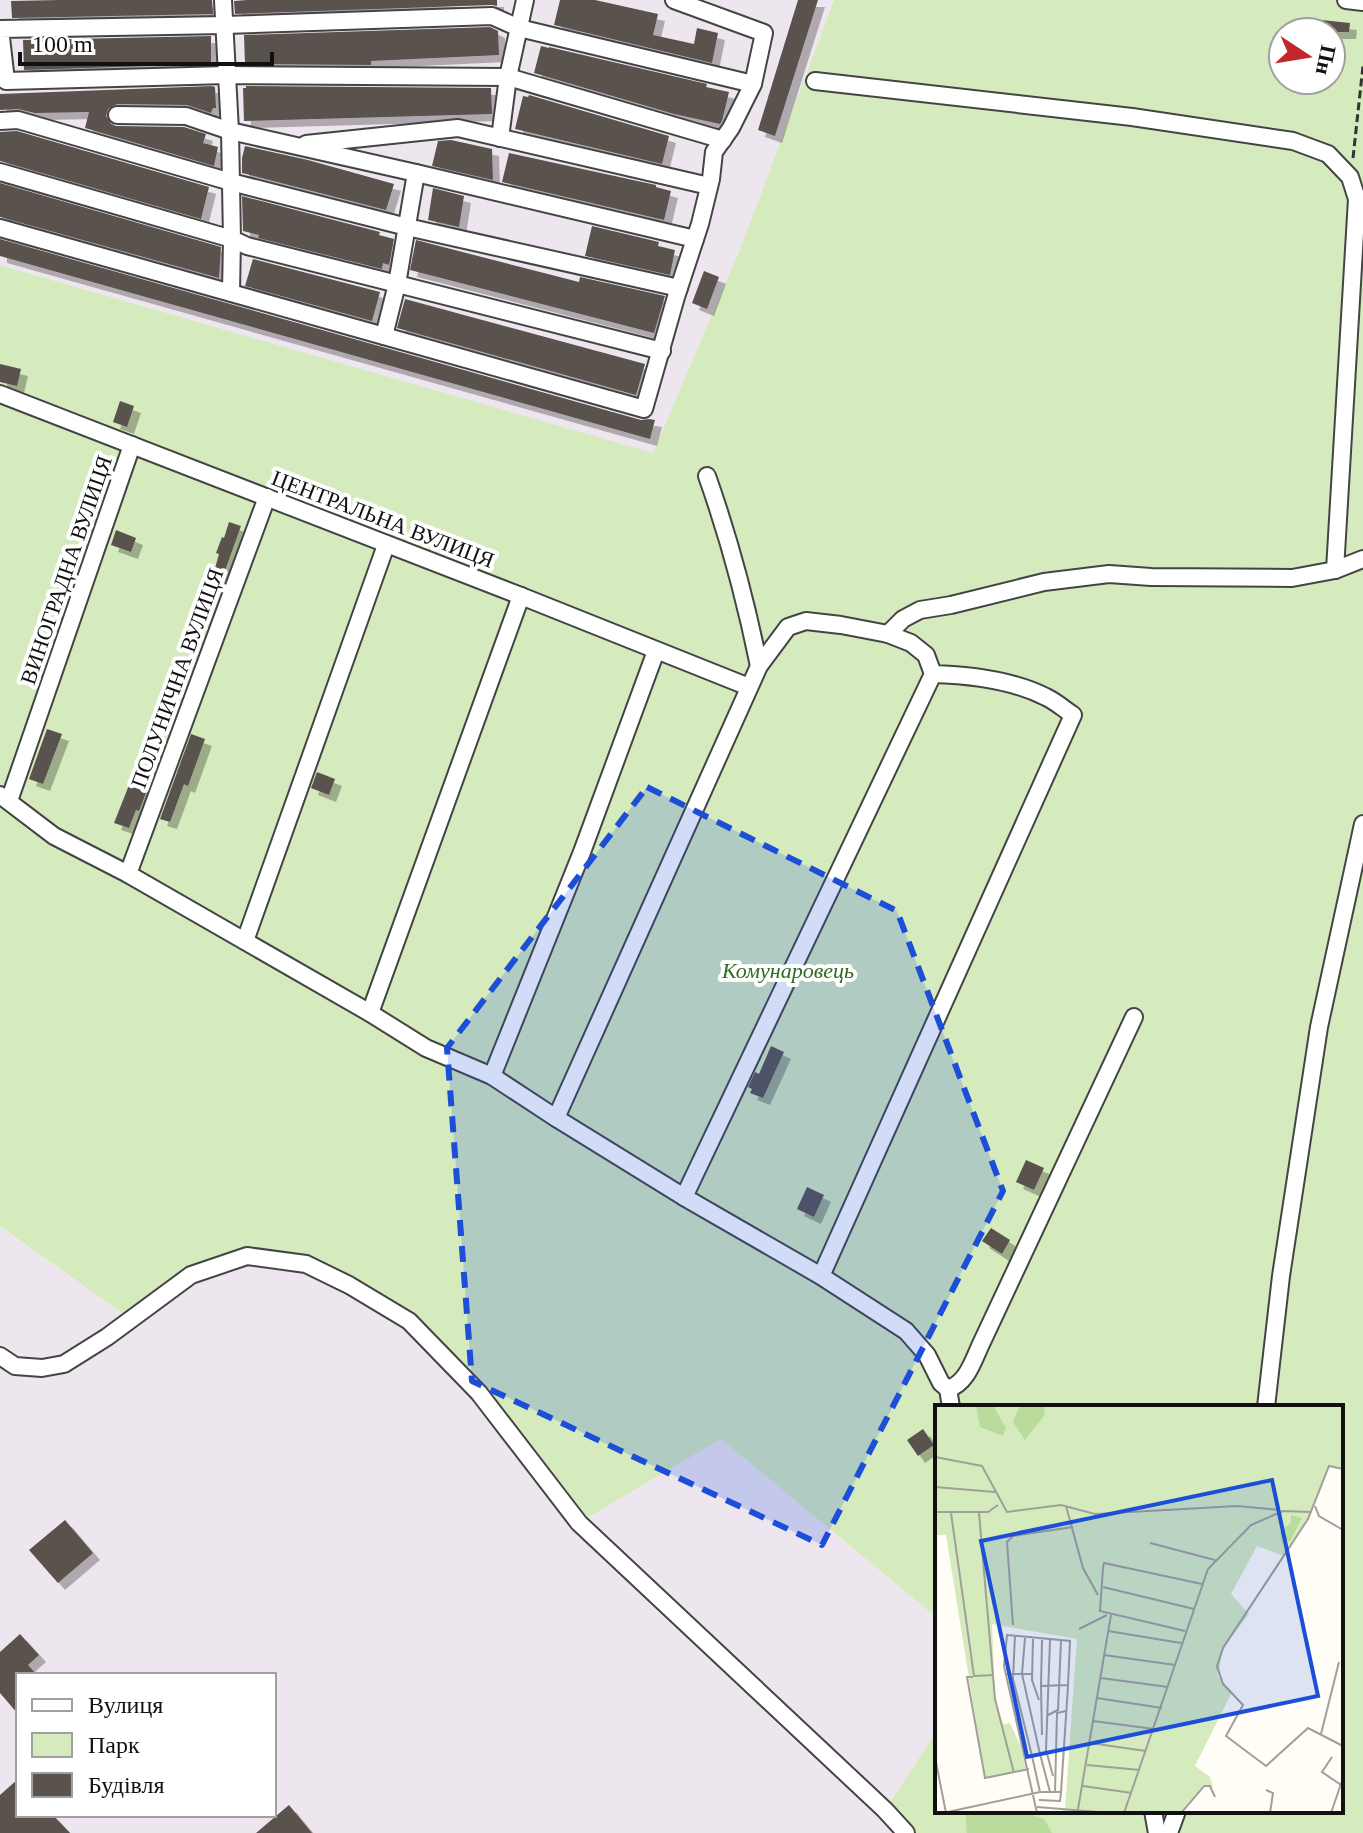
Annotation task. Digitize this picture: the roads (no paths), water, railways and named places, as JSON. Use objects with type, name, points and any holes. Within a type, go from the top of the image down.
[{"type":"lane","points":[[223,0],[230,131],[231,293]]},
{"type":"lane","points":[[500,138],[508,77],[525,0]]},
{"type":"lane","points":[[0,228],[644,409],[695,239],[714,152],[731,128],[753,84],[764,33],[674,0]]},
{"type":"lane","points":[[1346,0],[1363,2]]},
{"type":"lane","points":[[0,29],[492,16],[519,28],[753,84]]},
{"type":"lane","points":[[0,18],[3,81],[227,75],[508,77],[723,140]]},
{"type":"lane","points":[[815,81],[1132,117],[1293,141],[1328,154],[1350,177],[1357,199],[1335,570]]},
{"type":"lane","points":[[117,115],[186,116],[230,131],[695,239]]},
{"type":"lane","points":[[0,121],[18,120],[231,182],[407,227],[679,288]]},
{"type":"lane","points":[[293,145],[458,128],[709,186]]},
{"type":"lane","points":[[0,172],[232,239],[247,246],[662,351]]},
{"type":"lane","points":[[384,336],[397,284],[416,173]]},
{"type":"lane","name":"ЦЕНТРАЛЬНА ВУЛИЦЯ","points":[[2,401],[132,445],[749,687]]},
{"type":"lane","name":"ВИНОГРАДНА ВУЛИЦЯ","points":[[4,798],[132,445]]},
{"type":"lane","points":[[707,476],[747,607],[759,666]]},
{"type":"lane","name":"ПОЛУНИЧНА ВУЛИЦЯ","points":[[128,874],[267,497]]},
{"type":"lane","points":[[245,941],[386,545]]},
{"type":"lane","points":[[888,634],[903,619],[920,610],[1073,577],[1109,574],[1292,578],[1335,570],[1363,559]]},
{"type":"lane","points":[[370,1013],[521,596]]},
{"type":"lane","points":[[556,1118],[749,687],[759,666],[788,627],[806,621],[841,625],[888,634],[911,643],[926,655],[933,674],[684,1197]]},
{"type":"lane","points":[[492,1076],[582,852],[656,651]]},
{"type":"lane","points":[[821,1276],[1073,715],[1046,697],[1016,686],[969,675],[933,674]]},
{"type":"lane","points":[[4,798],[54,836],[128,874],[426,1048],[492,1076],[684,1197],[821,1276],[906,1331],[927,1355],[941,1383],[948,1389],[951,1405]]},
{"type":"lane","points":[[1266,1405],[1281,1276],[1319,1027],[1363,824]]},
{"type":"lane","points":[[948,1389],[963,1380],[1134,1017]]},
{"type":"lane","points":[[0,1356],[15,1366],[42,1368],[64,1364],[107,1337],[191,1275],[247,1256],[306,1264],[349,1285],[409,1321],[479,1393],[579,1523],[906,1833]]},
{"type":"lane","points":[[1153,1813],[1157,1833]]},
{"type":"lane","points":[[1169,1833],[1176,1813]]},
{"type":"park label","name":"Комунаровець","points":[[788,970]]}]
